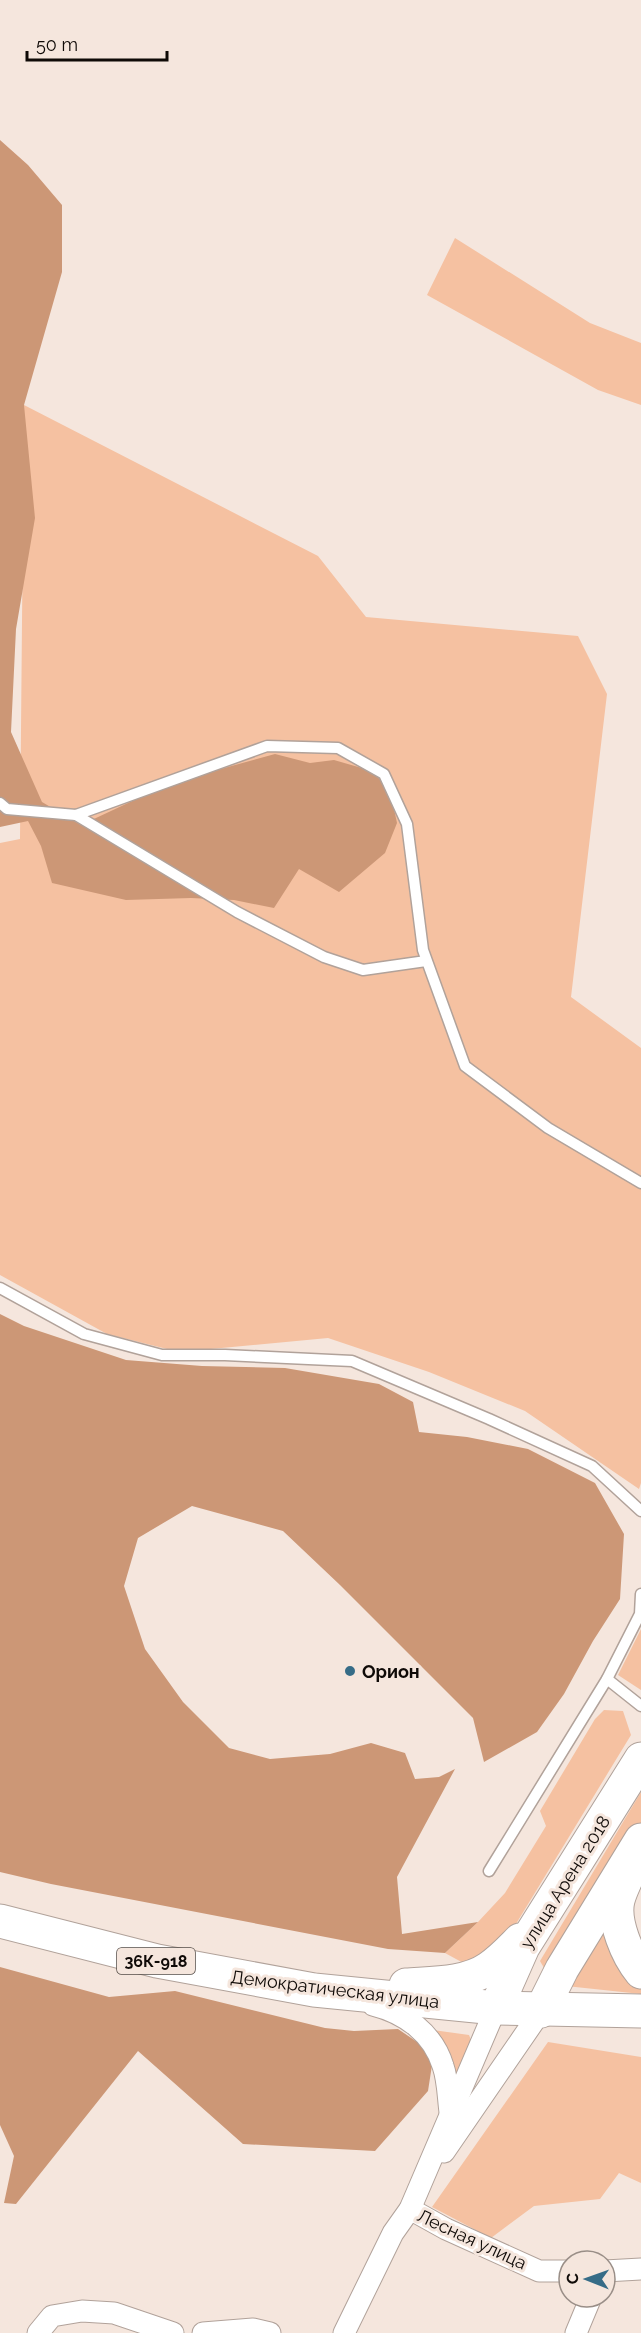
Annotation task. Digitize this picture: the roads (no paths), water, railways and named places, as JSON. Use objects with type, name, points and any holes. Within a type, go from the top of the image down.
[{"type":"main road","name":"улица Арена 2018","points":[[496,2008],[512,1968],[641,1759]]},
{"type":"main road","points":[[640,1842],[617,1902],[620,1931],[626,1950],[641,1972]]},
{"type":"main road","points":[[541,2011],[562,1969],[640,1842]]},
{"type":"main road","points":[[314,1990],[460,1980],[486,1970],[507,1954],[540,1920]]},
{"type":"main road","name":"Демократическая улица","points":[[0,1921],[157,1961],[314,1990],[541,2011],[641,2011]]},
{"type":"street","points":[[314,1990],[388,2009],[420,2028],[436,2047],[444,2067],[450,2112]]},
{"type":"street","points":[[344,2333],[393,2233],[410,2209],[496,2008]]},
{"type":"street","points":[[421,2184],[541,2011]]},
{"type":"street","name":"Лесная улица","points":[[410,2209],[446,2229],[540,2271],[557,2271]]},
{"type":"street","points":[[617,2270],[641,2269]]},
{"type":"street","points":[[576,2333],[586,2309]]},
{"type":"street","points":[[38,2333],[52,2316],[82,2311],[114,2313],[173,2333]]},
{"type":"street","points":[[202,2333],[253,2329],[270,2333]]},
{"type":"lane","points":[[0,803],[7,809],[76,815],[267,746],[338,748],[384,774],[407,824],[426,961],[465,1066],[548,1128],[641,1183]]},
{"type":"lane","points":[[76,815],[237,912],[324,957],[363,970],[426,961]]},
{"type":"lane","points":[[0,1288],[84,1334],[162,1355],[225,1355],[352,1361],[592,1466],[641,1511]]},
{"type":"lane","points":[[489,1871],[607,1679],[640,1614],[641,1594]]},
{"type":"lane","points":[[607,1679],[641,1707]]},
{"type":"place","name":"Орион","points":[[350,1671]]}]
